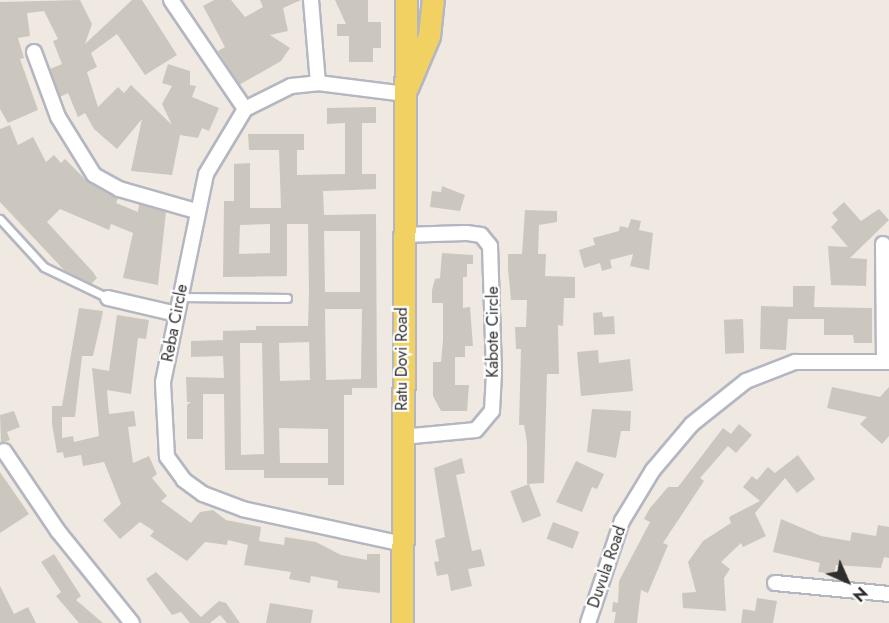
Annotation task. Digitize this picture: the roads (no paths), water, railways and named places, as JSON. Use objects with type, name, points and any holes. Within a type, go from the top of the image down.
[{"type":"main road","name":"Ratu Dovi Road","points":[[402,623],[402,235],[406,0]]},
{"type":"main road","name":"Ratu Dovi Road","points":[[405,94],[429,36],[433,0]]},
{"type":"street","points":[[171,0],[245,110]]},
{"type":"street","points":[[312,0],[318,83]]},
{"type":"street","points":[[34,52],[58,117],[94,175],[119,189],[196,211]]},
{"type":"street","name":"Reba Circle","points":[[403,544],[243,509],[203,494],[184,480],[167,457],[163,430],[163,382],[196,211],[210,165],[245,110],[291,86],[318,83],[405,94]]},
{"type":"street","name":"Kabote Circle","points":[[402,235],[466,233],[481,235],[490,246],[494,373],[492,411],[476,429],[402,437]]},
{"type":"street","points":[[883,244],[887,362]]},
{"type":"street","points":[[108,298],[177,314]]},
{"type":"street","name":"Duvula Road","points":[[588,623],[622,521],[653,470],[692,423],[746,381],[795,362],[887,362]]},
{"type":"street","points":[[4,451],[58,531],[132,623]]},
{"type":"street","points":[[775,583],[889,594]]},
{"type":"lane","points":[[0,219],[44,267],[108,298]]},
{"type":"lane","points":[[181,297],[287,298]]}]
